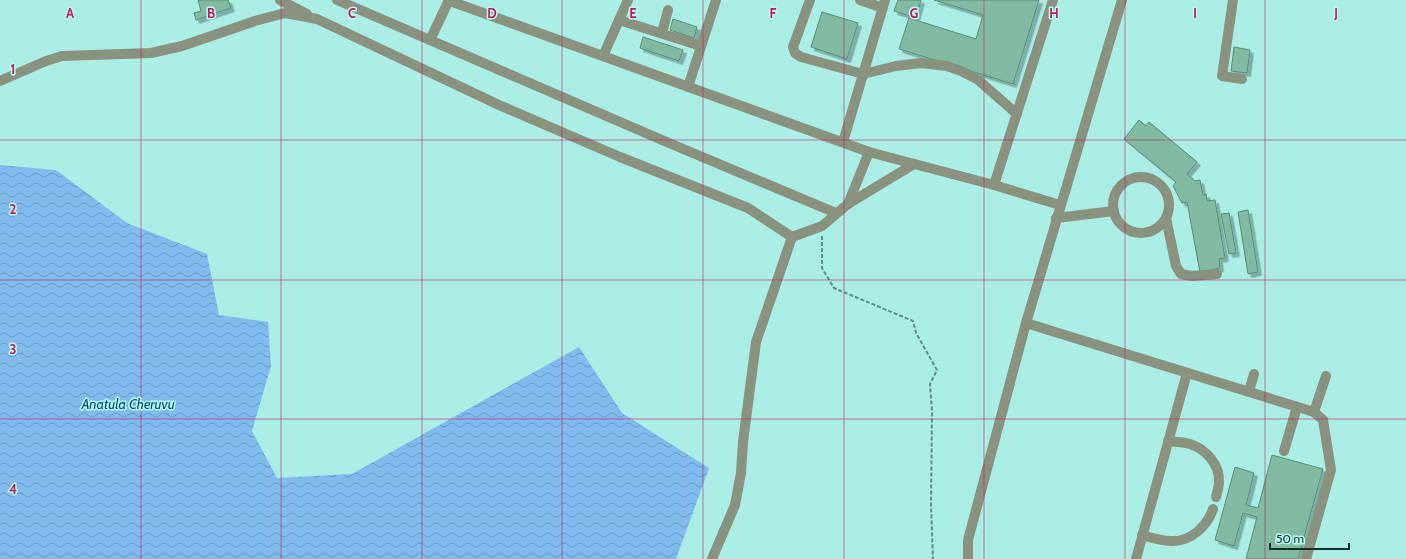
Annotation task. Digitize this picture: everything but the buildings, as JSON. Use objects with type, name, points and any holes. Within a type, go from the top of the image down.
[{"type":"lane","points":[[280,0],[316,19],[499,105],[620,157],[748,208],[792,237]]},
{"type":"lane","points":[[336,0],[836,213]]},
{"type":"lane","points":[[603,56],[628,0]]},
{"type":"lane","points":[[688,86],[716,0]]},
{"type":"lane","points":[[810,0],[793,47],[795,53],[801,57],[863,74],[896,66],[921,63],[947,66],[977,79],[1017,114]]},
{"type":"lane","points":[[844,142],[884,4],[860,0]]},
{"type":"lane","points":[[994,185],[1053,0]]},
{"type":"lane","points":[[968,559],[968,540],[1026,323],[1122,0]]},
{"type":"lane","points":[[1233,0],[1222,76],[1242,79]]},
{"type":"lane","points":[[430,40],[450,1],[870,152],[994,185],[1060,205]]},
{"type":"lane","points":[[662,33],[668,10]]},
{"type":"lane","points":[[0,82],[46,61],[62,56],[151,53],[182,46],[242,25],[285,13],[316,19]]},
{"type":"lane","points":[[619,20],[701,46]]},
{"type":"lane","points":[[848,204],[870,152]]},
{"type":"lane","points":[[792,237],[822,226],[848,204],[914,164]]},
{"type":"lane","points":[[1166,218],[1160,225],[1152,230],[1143,232],[1133,231],[1125,227],[1118,220],[1114,212],[1113,203],[1115,194],[1126,181],[1134,178],[1143,177],[1152,179],[1159,184],[1165,190],[1168,199],[1166,218],[1176,266],[1181,274],[1192,276],[1217,274]]},
{"type":"lane","points":[[1056,218],[1114,212]]},
{"type":"lane","points":[[712,559],[735,505],[741,473],[743,442],[756,342],[792,237]]},
{"type":"lane","points":[[1026,323],[1314,412],[1323,420],[1331,470],[1306,559]]},
{"type":"lane","points":[[1136,559],[1187,373]]},
{"type":"lane","points":[[1249,391],[1254,374]]},
{"type":"lane","points":[[1314,412],[1326,376]]},
{"type":"lane","points":[[1284,451],[1297,407]]},
{"type":"lane","points":[[1168,440],[1190,444],[1202,449],[1210,457],[1217,466],[1219,482],[1216,497]]},
{"type":"lane","points":[[1142,535],[1160,540],[1172,541],[1188,537],[1201,529],[1210,518],[1213,509]]},
{"type":"path","points":[[822,226],[822,268],[834,288],[913,321],[916,333],[937,370],[930,384],[932,411],[931,504],[933,559]]},
{"type":"water","name":"Anatula Cheruvu","points":[[0,165],[56,170],[127,223],[207,254],[219,315],[268,322],[271,366],[252,431],[277,478],[352,474],[579,347],[622,413],[709,468],[676,559],[0,559]]}]
